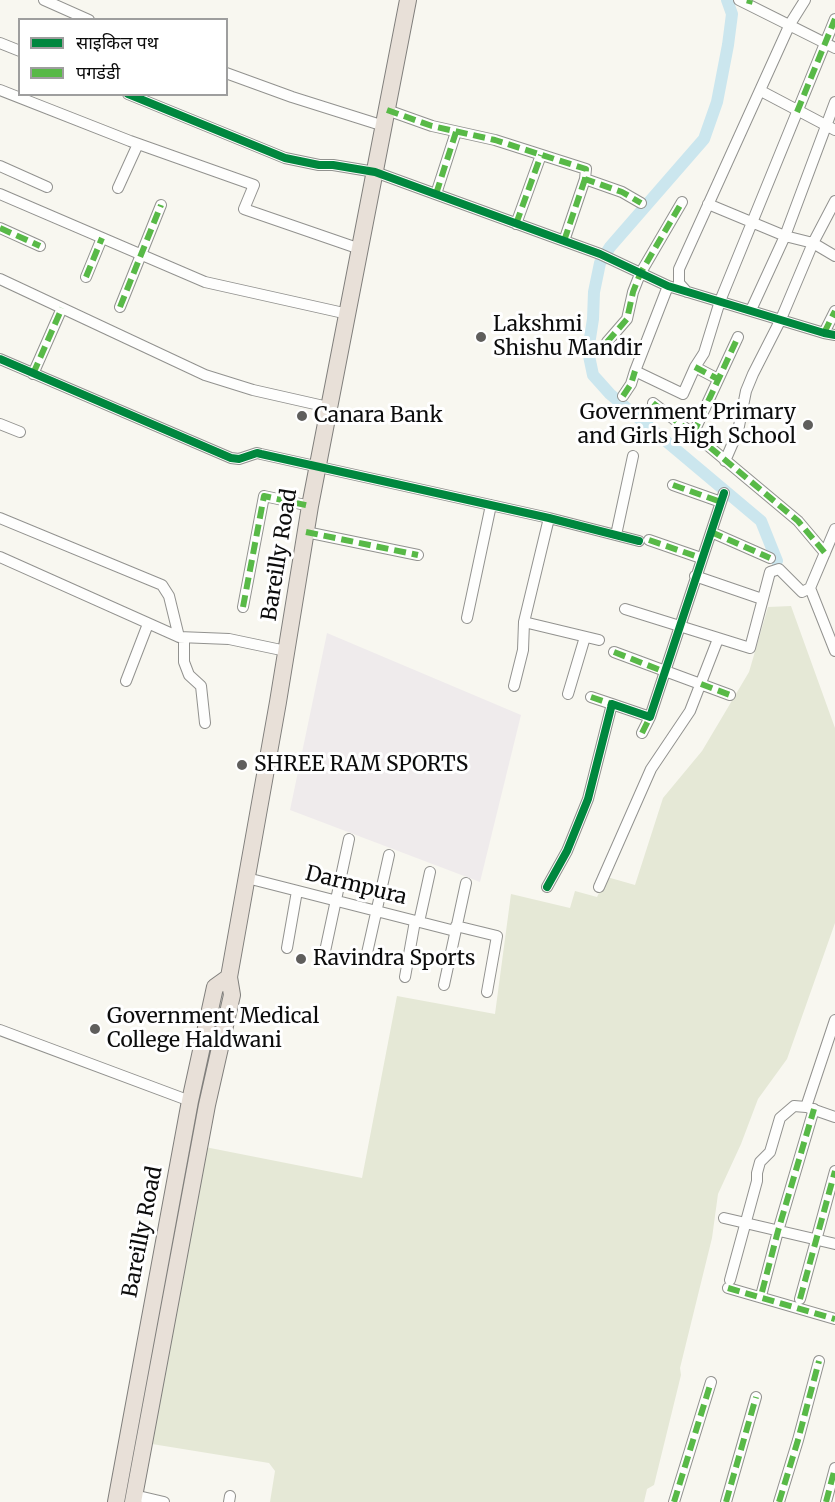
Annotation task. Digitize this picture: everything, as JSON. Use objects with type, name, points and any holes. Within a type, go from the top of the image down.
[{"type":"highway","name":"Bareilly Road","points":[[134,1499],[207,1105],[232,995],[229,977],[310,506],[408,0]]},
{"type":"highway","name":"Bareilly Road","points":[[116,1502],[190,1101],[214,987],[229,977]]},
{"type":"highway","points":[[190,1101],[207,1105]]},
{"type":"street","points":[[44,0],[84,18]]},
{"type":"street","points":[[688,293],[679,283],[679,268],[790,24],[805,0]]},
{"type":"street","points":[[746,1],[830,46]]},
{"type":"street","points":[[634,371],[683,393],[704,353],[720,301],[797,112],[830,46],[835,19]]},
{"type":"street","points":[[0,43],[18,50]]},
{"type":"street","points":[[228,74],[292,97],[495,140],[586,169],[585,179],[564,241]]},
{"type":"street","points":[[0,90],[138,144],[254,185],[244,208],[360,249]]},
{"type":"street","points":[[761,91],[831,128]]},
{"type":"street","points":[[133,96],[285,158],[375,172],[604,255],[640,274],[688,293],[830,334],[835,311]]},
{"type":"street","points":[[751,310],[831,128],[835,102]]},
{"type":"street","points":[[436,194],[456,132]]},
{"type":"street","points":[[118,188],[138,144]]},
{"type":"street","points":[[516,224],[541,155]]},
{"type":"street","points":[[0,166],[47,187]]},
{"type":"street","points":[[585,179],[622,192],[641,203]]},
{"type":"street","points":[[0,194],[205,282],[348,314]]},
{"type":"street","points":[[725,461],[738,431],[746,391],[753,374],[781,319],[813,243],[835,201]]},
{"type":"street","points":[[607,342],[627,319],[640,274],[682,202]]},
{"type":"street","points":[[708,204],[785,236],[813,243],[835,256]]},
{"type":"street","points":[[120,307],[161,205]]},
{"type":"street","points":[[0,228],[40,246]]},
{"type":"street","points":[[86,277],[102,238]]},
{"type":"street","points":[[0,279],[205,375],[253,390],[328,407]]},
{"type":"street","points":[[623,396],[631,384],[668,286]]},
{"type":"street","points":[[33,374],[62,308]]},
{"type":"street","points":[[693,434],[738,337]]},
{"type":"street","points":[[0,359],[231,458],[239,459],[257,453],[549,518],[644,541],[701,558]]},
{"type":"street","points":[[695,367],[718,379]]},
{"type":"street","points":[[653,404],[798,521],[825,553]]},
{"type":"street","points":[[0,424],[20,432]]},
{"type":"street","points":[[616,535],[633,456]]},
{"type":"street","points":[[642,733],[650,717],[722,498],[673,485]]},
{"type":"street","points":[[243,607],[264,496],[310,506]]},
{"type":"street","points":[[467,618],[491,505]]},
{"type":"street","points":[[0,518],[162,585],[169,596],[189,675],[201,686],[205,723]]},
{"type":"street","points":[[514,686],[523,650],[524,622],[549,518]]},
{"type":"street","points":[[625,609],[750,648],[770,572],[779,569],[802,592],[810,588],[835,529]]},
{"type":"street","points":[[306,532],[418,555]]},
{"type":"street","points":[[711,532],[770,558]]},
{"type":"street","points":[[0,557],[181,637],[229,639],[286,651]]},
{"type":"street","points":[[695,576],[762,599]]},
{"type":"street","points":[[810,588],[835,651]]},
{"type":"street","points":[[524,622],[599,640]]},
{"type":"street","points":[[126,681],[148,624]]},
{"type":"street","points":[[568,694],[585,637]]},
{"type":"street","points":[[599,887],[651,769],[690,711],[718,639]]},
{"type":"street","points":[[614,652],[730,695]]},
{"type":"street","points":[[591,697],[650,717]]},
{"type":"street","points":[[547,886],[567,852],[588,799],[612,704]]},
{"type":"street","points":[[324,956],[349,839]]},
{"type":"street","points":[[365,962],[389,855]]},
{"type":"street","points":[[405,977],[430,872]]},
{"type":"street","name":"Darmpura","points":[[247,879],[417,922],[497,936],[487,992]]},
{"type":"street","points":[[444,986],[465,883]]},
{"type":"street","points":[[286,948],[297,891]]},
{"type":"street","points":[[762,1292],[835,1020]]},
{"type":"street","points":[[0,1030],[190,1101]]},
{"type":"street","points":[[835,1117],[810,1108],[794,1106],[780,1118],[770,1152],[760,1162],[729,1284],[835,1319]]},
{"type":"street","points":[[800,1299],[835,1171]]},
{"type":"street","points":[[724,1218],[835,1244]]},
{"type":"street","points":[[779,1502],[819,1362]]},
{"type":"street","points":[[674,1502],[711,1382]]},
{"type":"street","points":[[726,1502],[756,1397]]},
{"type":"street","points":[[826,1502],[835,1467]]},
{"type":"street","points":[[134,1499],[164,1502]]},
{"type":"shaded area","points":[[327,633],[521,715],[480,882],[290,810]]},
{"type":"green space","points":[[791,606],[835,728],[835,923],[787,1059],[758,1099],[718,1194],[712,1238],[680,1368],[681,1375],[654,1485],[647,1489],[644,1502],[270,1502],[275,1471],[269,1463],[152,1444],[205,1147],[362,1178],[397,996],[495,1014],[511,894],[570,908],[575,891],[597,897],[607,877],[635,885],[663,798],[702,751],[749,672],[768,607]]},
{"type":"waterway","points":[[727,0],[732,14],[728,45],[717,102],[704,139],[610,247],[600,263],[594,292],[588,351],[593,375],[610,394],[761,521],[777,561]]},
{"type":"marked path","points":[[749,4],[750,0]]},
{"type":"marked path","points":[[797,112],[835,19]]},
{"type":"marked path","points":[[387,110],[432,126],[495,140],[586,169],[585,179],[622,192],[641,203]]},
{"type":"marked path","points":[[436,194],[456,132]]},
{"type":"marked path","points":[[516,224],[541,155]]},
{"type":"marked path","points":[[564,241],[585,179]]},
{"type":"marked path","points":[[607,342],[627,319],[640,274],[682,202]]},
{"type":"marked path","points":[[120,307],[161,205]]},
{"type":"marked path","points":[[0,228],[40,246]]},
{"type":"marked path","points":[[86,277],[102,238]]},
{"type":"marked path","points":[[33,374],[62,308]]},
{"type":"marked path","points":[[824,333],[835,311]]},
{"type":"marked path","points":[[693,434],[738,337]]},
{"type":"marked path","points":[[695,367],[718,379]]},
{"type":"marked path","points":[[623,396],[631,384],[635,371]]},
{"type":"marked path","points":[[653,403],[798,521],[825,553]]},
{"type":"marked path","points":[[673,485],[721,502]]},
{"type":"marked path","points":[[243,607],[264,496],[310,506]]},
{"type":"marked path","points":[[306,532],[418,555]]},
{"type":"marked path","points":[[711,532],[770,558]]},
{"type":"marked path","points":[[649,540],[701,558]]},
{"type":"marked path","points":[[614,652],[665,672]]},
{"type":"marked path","points":[[701,684],[730,695]]},
{"type":"marked path","points":[[591,697],[612,704]]},
{"type":"marked path","points":[[642,733],[650,717]]},
{"type":"marked path","points":[[762,1292],[814,1109]]},
{"type":"marked path","points":[[800,1299],[835,1171]]},
{"type":"marked path","points":[[728,1288],[835,1319]]},
{"type":"marked path","points":[[779,1502],[819,1361]]},
{"type":"marked path","points":[[674,1502],[711,1382]]},
{"type":"marked path","points":[[726,1502],[756,1397]]},
{"type":"marked path","points":[[826,1502],[835,1468]]},
{"type":"cycle path","points":[[133,96],[285,158],[375,172],[600,254],[668,286],[835,335]]},
{"type":"cycle path","points":[[0,359],[231,458],[239,459],[257,453],[549,518],[639,541]]},
{"type":"cycle path","points":[[547,887],[567,851],[588,799],[612,704],[650,717],[724,493]]},
{"type":"place","name":"Lakshmi Shishu Mandir","points":[[481,337]]},
{"type":"place","name":"Canara Bank","points":[[302,416]]},
{"type":"place","name":"Government Primary and Girls High School","points":[[808,425]]},
{"type":"place","name":"SHREE RAM SPORTS","points":[[242,765]]},
{"type":"place","name":"Ravindra Sports","points":[[301,959]]},
{"type":"place","name":"Government Medical College Haldwani","points":[[95,1029]]}]
